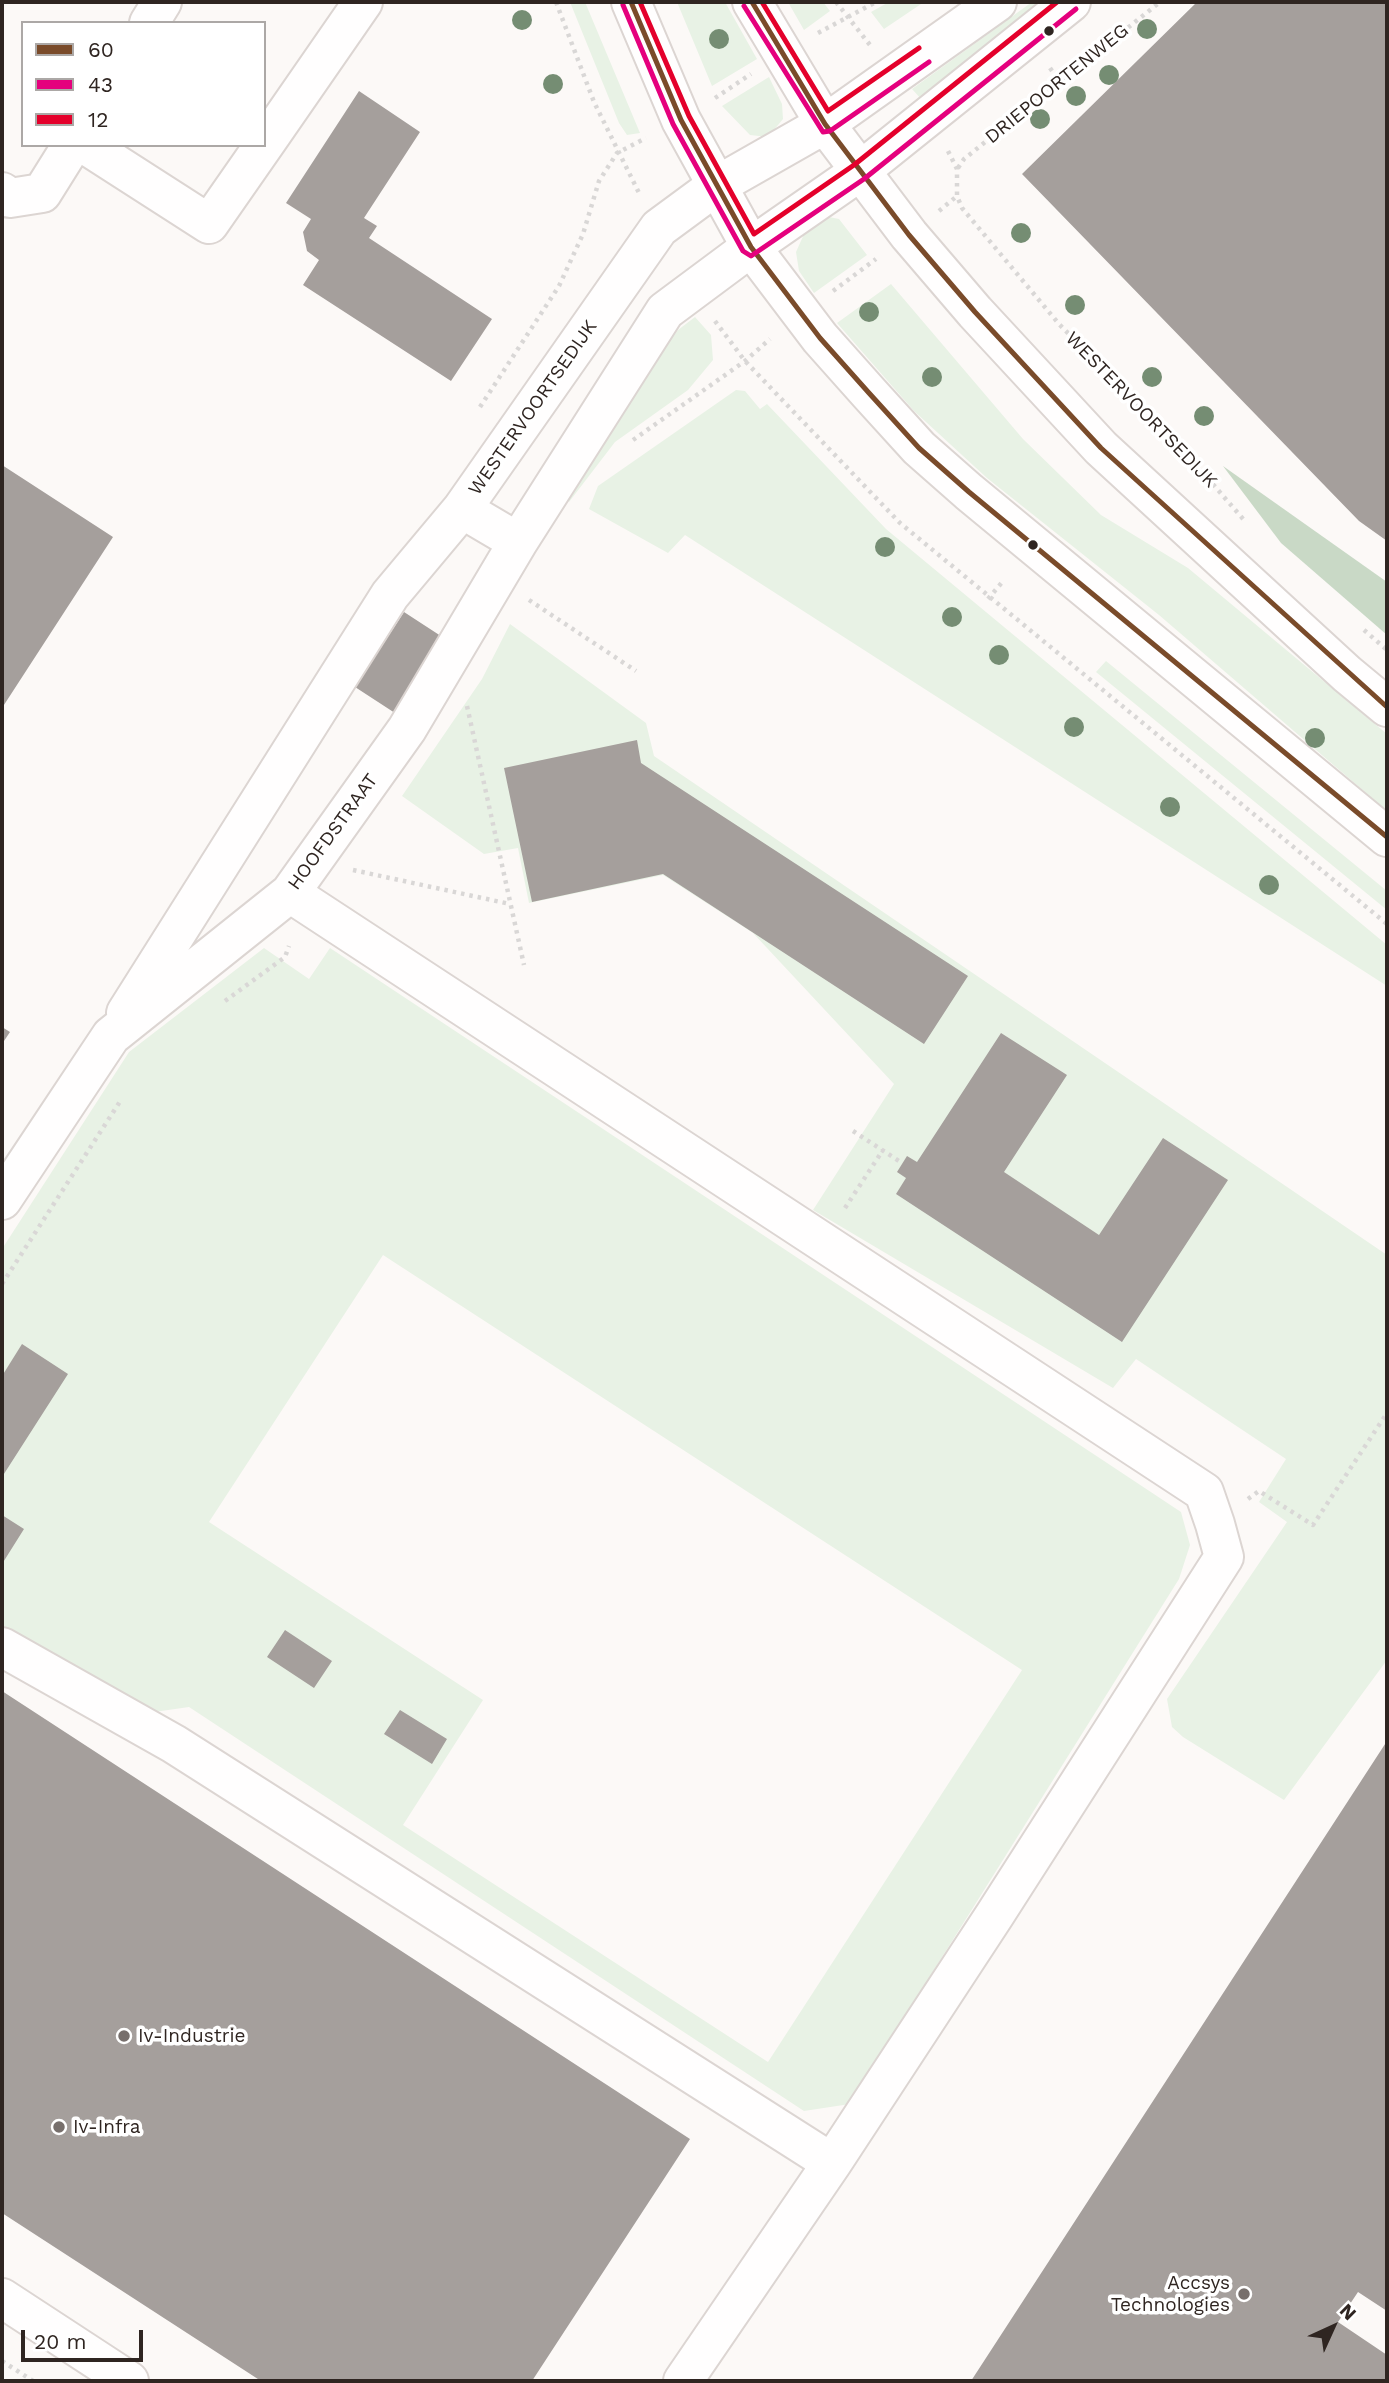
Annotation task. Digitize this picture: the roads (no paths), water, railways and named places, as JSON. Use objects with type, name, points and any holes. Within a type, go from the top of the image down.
[{"type":"street","points":[[150,21],[162,2]]},
{"type":"street","points":[[266,142],[363,2]]},
{"type":"street","points":[[631,2],[681,120],[751,247],[802,314],[919,448],[1079,584],[1387,837]]},
{"type":"street","points":[[752,2],[825,124],[859,172],[975,312],[1101,448],[1347,674],[1387,707]]},
{"type":"street","points":[[716,186],[825,124],[997,2]]},
{"type":"street","points":[[462,509],[518,542],[665,311],[859,172],[1071,2]]},
{"type":"street","points":[[2,192],[10,198],[42,193],[71,147]]},
{"type":"street","points":[[89,147],[209,224],[263,147]]},
{"type":"street","name":"WESTERVOORTSEDIJK","points":[[360,640],[390,595],[462,509],[659,229],[716,186]]},
{"type":"street","name":"HOOFDSTRAAT","points":[[111,1036],[301,900],[456,651],[518,542]]},
{"type":"street","name":"HOOFDSTRAAT","points":[[2,1200],[111,1036],[360,640]]},
{"type":"street","points":[[301,900],[1204,1492],[1224,1557],[832,2164],[683,2381]]},
{"type":"street","points":[[2,1647],[174,1744],[832,2164]]},
{"type":"street","points":[[2,2298],[129,2381]]},
{"type":"place","name":"Iv-Industrie","points":[[124,2036]]},
{"type":"place","name":"Iv-Infra","points":[[59,2127]]},
{"type":"place","name":"Accsys Technologies","points":[[1244,2294]]}]
